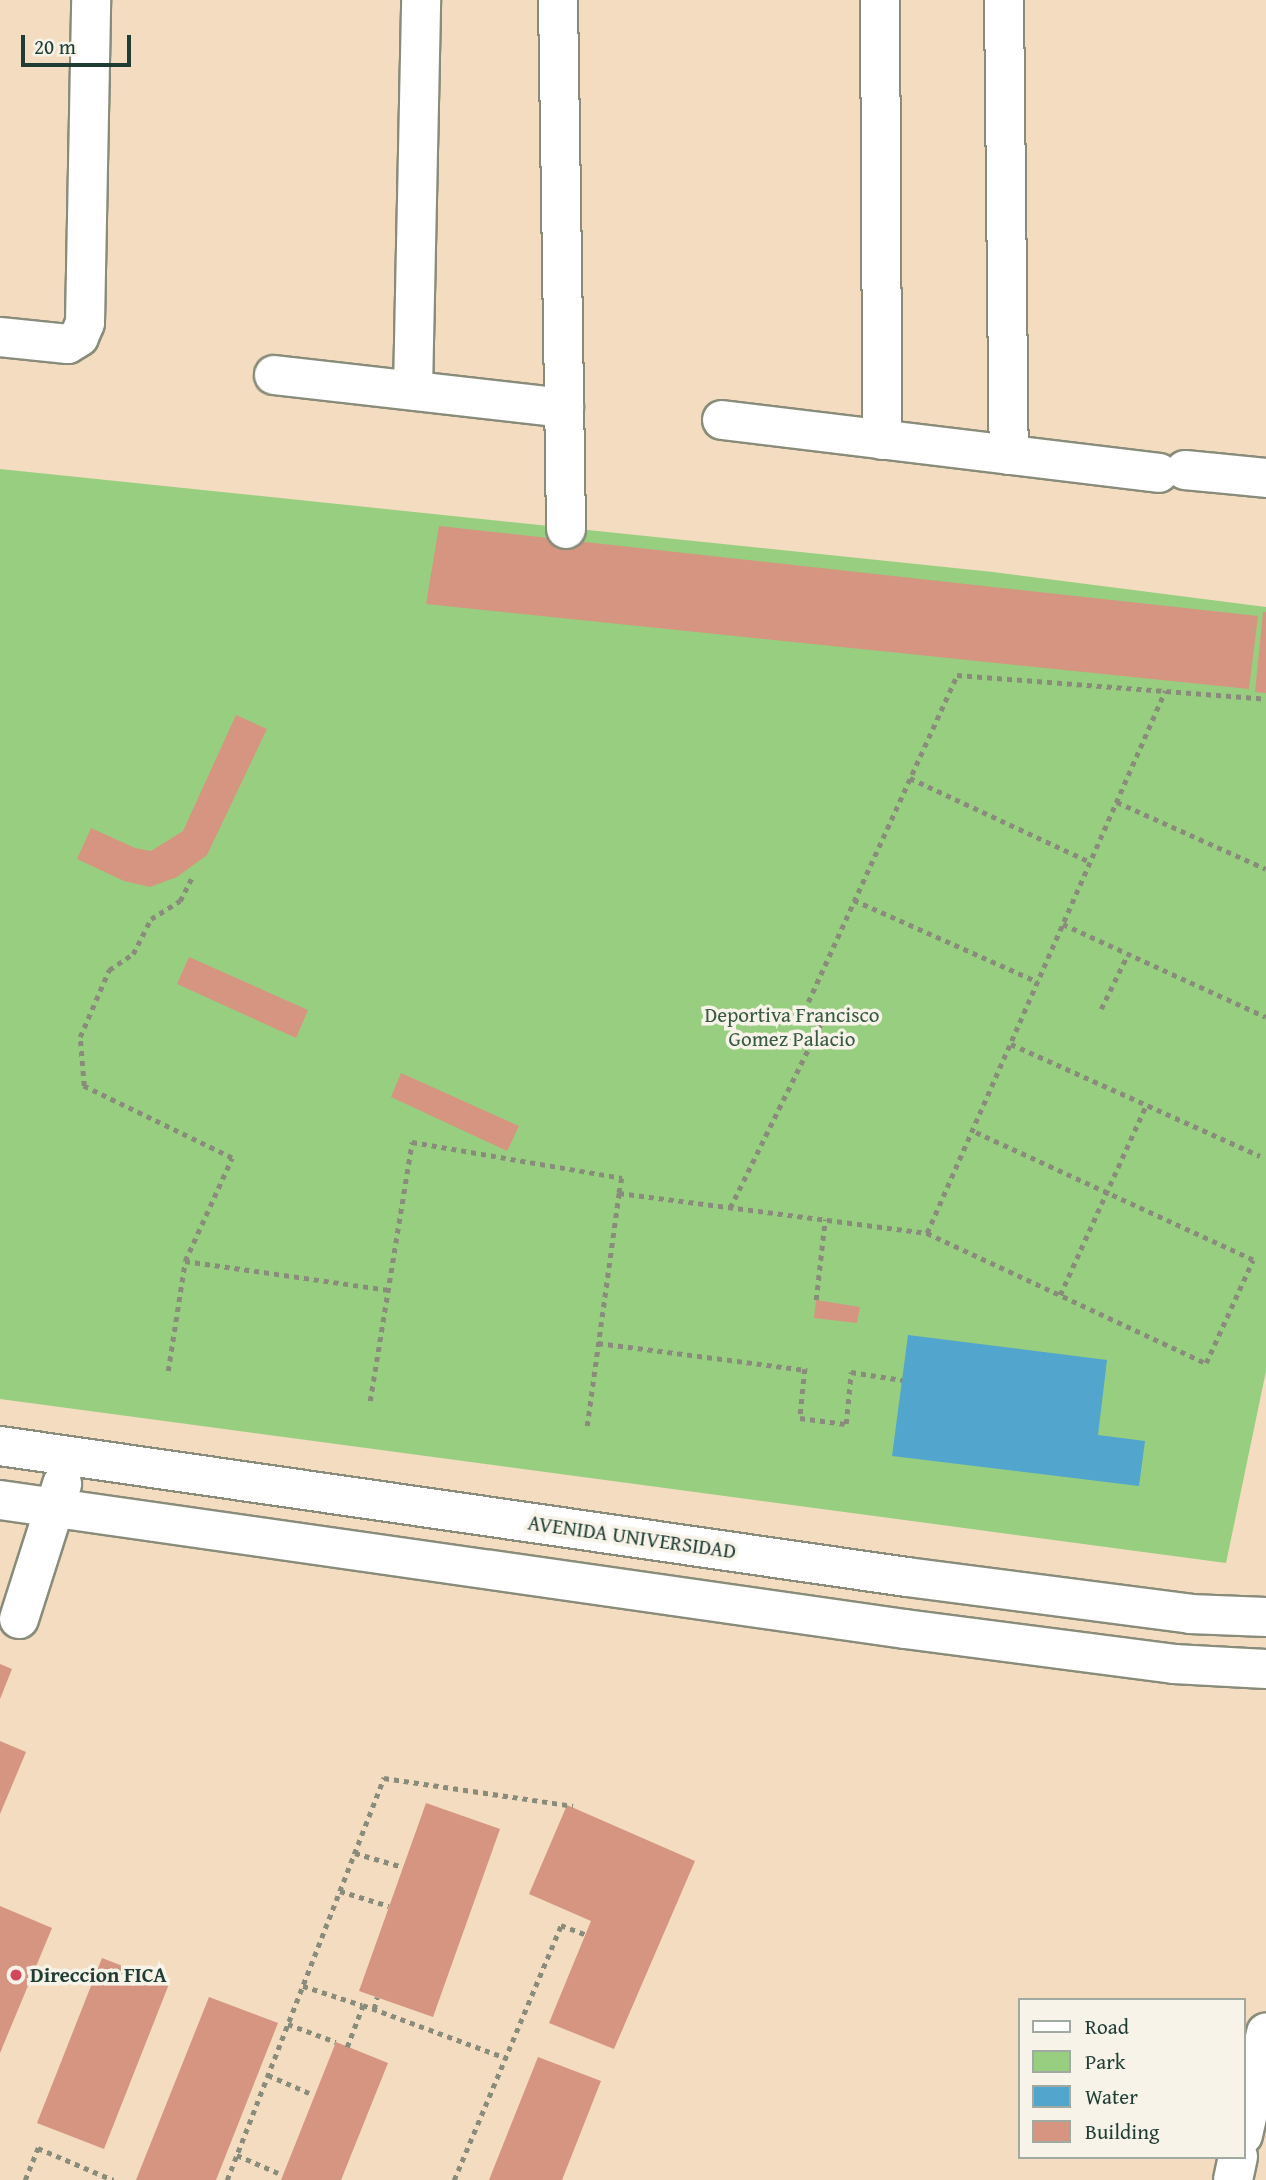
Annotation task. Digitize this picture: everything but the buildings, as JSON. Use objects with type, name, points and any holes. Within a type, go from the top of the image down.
[{"type":"street","points":[[0,337],[68,344],[79,337],[85,323],[91,0]]},
{"type":"street","points":[[413,390],[421,0]]},
{"type":"street","points":[[558,0],[566,529]]},
{"type":"street","points":[[880,0],[882,440]]},
{"type":"street","points":[[1004,0],[1009,455]]},
{"type":"street","points":[[274,376],[564,408]]},
{"type":"street","points":[[722,420],[1009,455],[1172,472],[1266,478]]},
{"type":"street","name":"AVENIDA UNIVERSIDAD","points":[[0,1446],[908,1577],[1191,1614],[1266,1617]]},
{"type":"street","points":[[19,1619],[56,1508],[69,1456]]},
{"type":"street","points":[[207,1527],[213,1476]]},
{"type":"street","points":[[0,1500],[207,1527],[905,1629],[1174,1664],[1266,1669]]},
{"type":"street","points":[[905,1629],[908,1577]]},
{"type":"street","points":[[1245,2126],[1266,2034]]},
{"type":"street","points":[[1233,2180],[1238,2159]]},
{"type":"path","points":[[730,1208],[823,1019],[804,1011],[957,675],[1266,699]]},
{"type":"path","points":[[927,1233],[1165,691]]},
{"type":"path","points":[[910,778],[1090,862]]},
{"type":"path","points":[[1117,802],[1266,869]]},
{"type":"path","points":[[167,1371],[185,1261],[232,1158],[84,1086],[80,1037],[109,970],[133,954],[151,919],[180,901],[191,879]]},
{"type":"path","points":[[854,900],[1038,982]]},
{"type":"path","points":[[1063,924],[1266,1017]]},
{"type":"path","points":[[1101,1009],[1128,954]]},
{"type":"path","points":[[1011,1044],[1260,1156]]},
{"type":"path","points":[[1060,1295],[1146,1104]]},
{"type":"path","points":[[619,1193],[927,1233],[1206,1363],[1253,1260],[972,1131]]},
{"type":"path","points":[[370,1401],[412,1143],[622,1178],[587,1426]]},
{"type":"path","points":[[816,1300],[825,1220]]},
{"type":"path","points":[[185,1261],[388,1290]]},
{"type":"path","points":[[598,1343],[806,1369],[800,1418],[846,1424],[851,1372],[902,1380]]},
{"type":"path","points":[[227,2180],[384,1778],[573,1806]]},
{"type":"path","points":[[355,1853],[403,1867]]},
{"type":"path","points":[[340,1891],[389,1906]]},
{"type":"path","points":[[454,2180],[561,1925],[585,1934]]},
{"type":"path","points":[[303,1986],[363,2005],[506,2058]]},
{"type":"path","points":[[374,2009],[377,1997]]},
{"type":"path","points":[[347,2047],[363,2005]]},
{"type":"path","points":[[288,2024],[336,2042]]},
{"type":"path","points":[[268,2075],[309,2093]]},
{"type":"path","points":[[25,2180],[38,2148],[113,2180]]},
{"type":"path","points":[[237,2155],[278,2173]]},
{"type":"green space","name":"Deportiva Francisco Gomez Palacio","points":[[0,469],[993,572],[1266,607],[1266,1371],[1226,1563],[0,1399]]},
{"type":"water","points":[[908,1335],[1107,1360],[1098,1435],[1145,1441],[1139,1486],[892,1456]]},
{"type":"place","name":"Direccion FICA","points":[[16,1975]]}]
